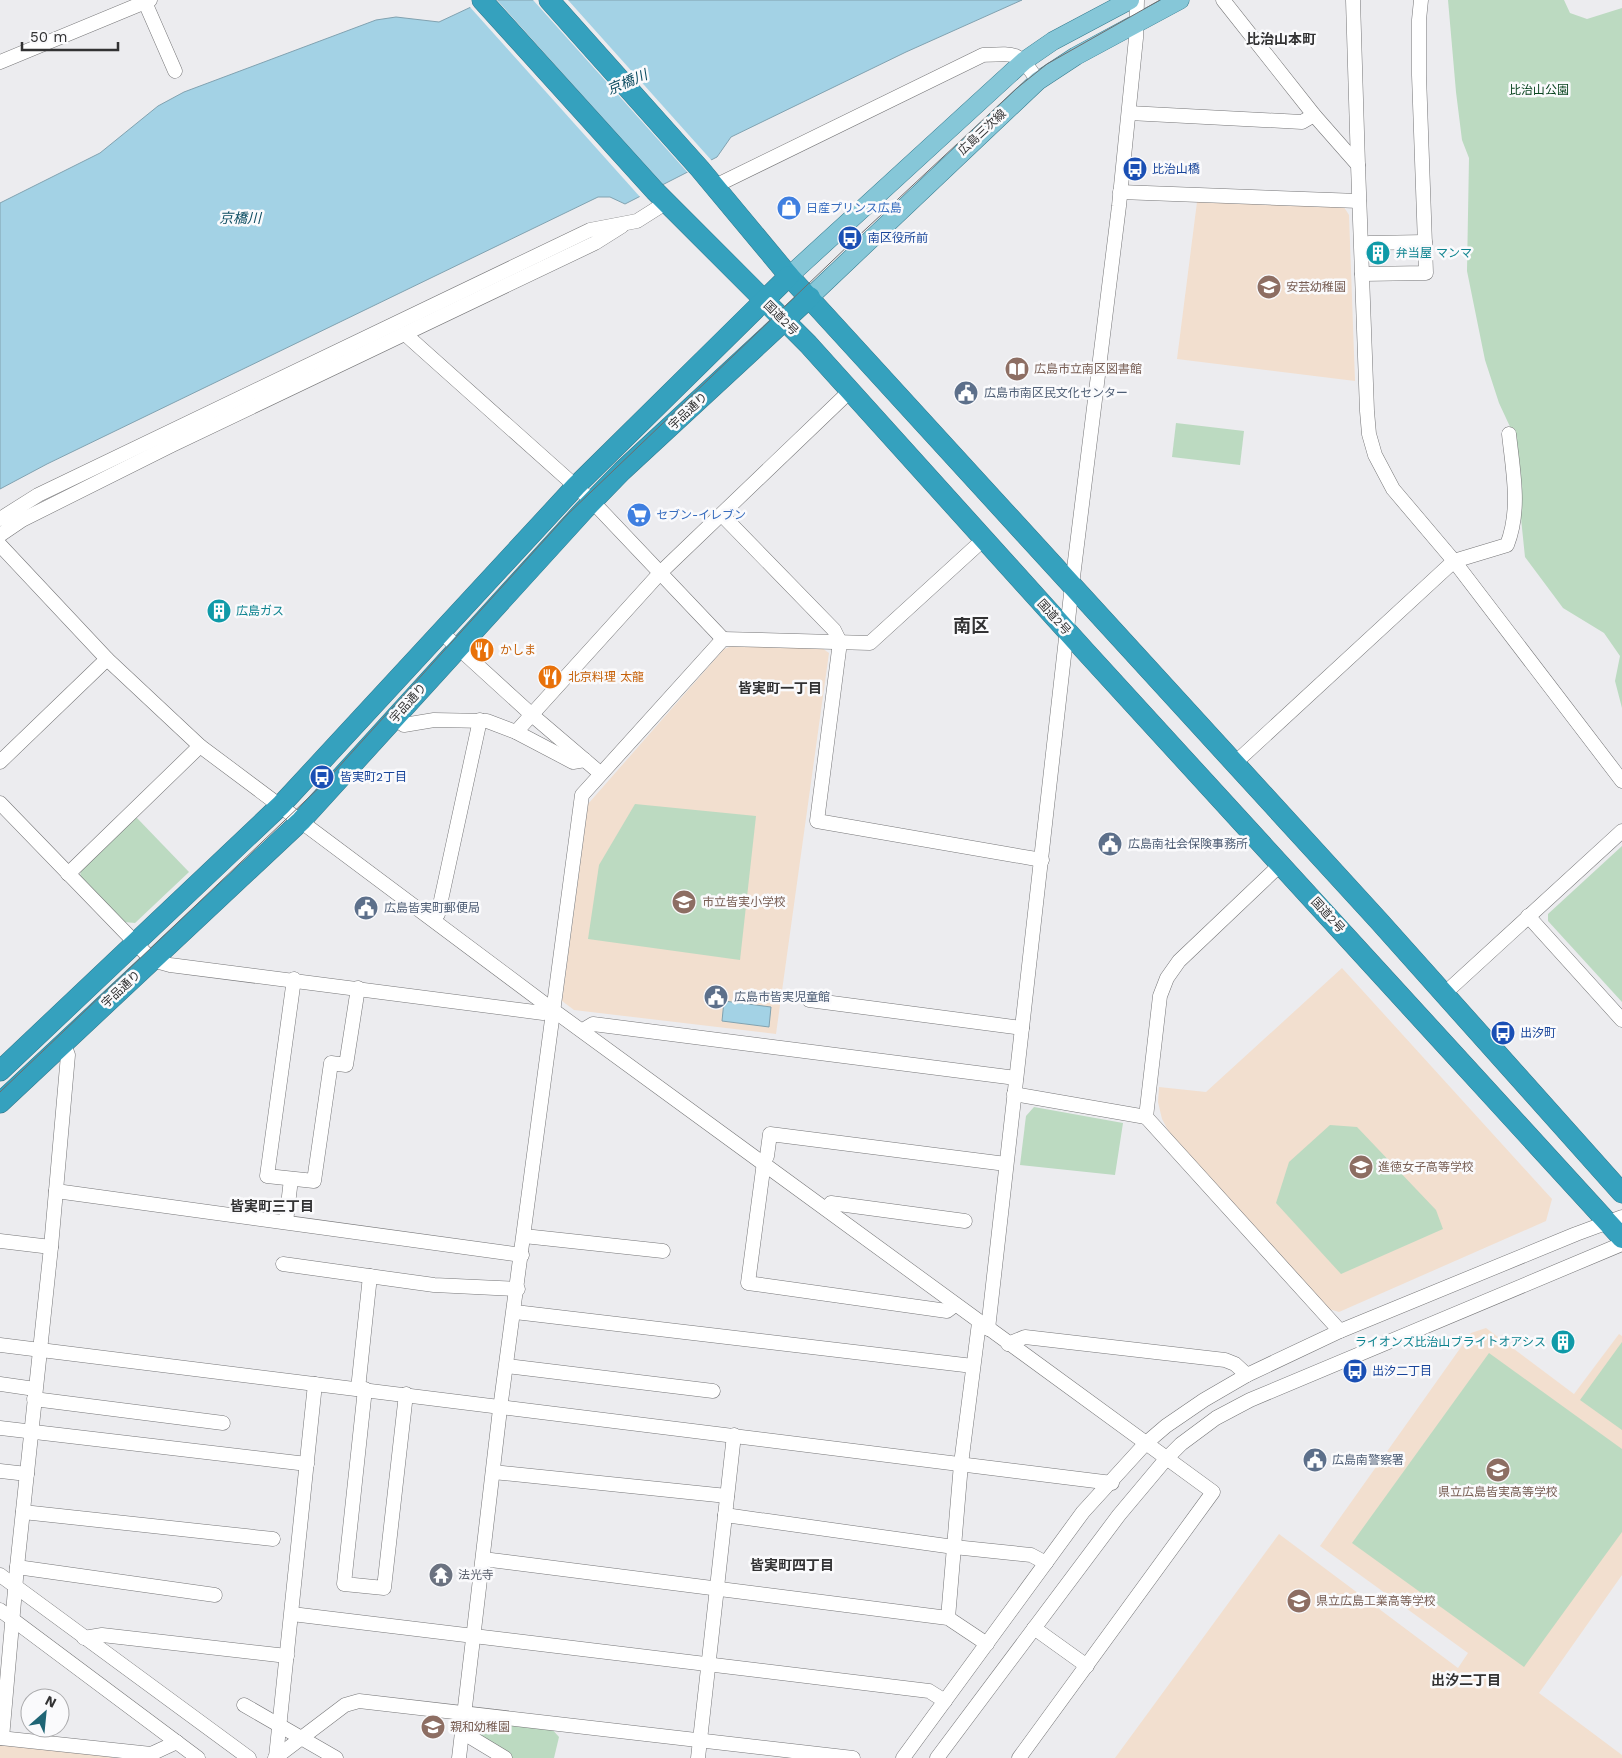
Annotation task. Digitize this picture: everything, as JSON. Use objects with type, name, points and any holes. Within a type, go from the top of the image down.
[{"type":"highway","name":"国道2号","points":[[482,0],[661,197],[786,320],[1281,864],[1615,1220],[1622,1238]]},
{"type":"highway","points":[[549,0],[700,169],[789,276],[1235,763],[1622,1193]]},
{"type":"highway","name":"宇品通り","points":[[0,1071],[281,805],[576,486],[789,276]]},
{"type":"highway","name":"宇品通り","points":[[0,1103],[301,821],[592,501],[810,297]]},
{"type":"main road","name":"広島三次線","points":[[789,276],[1024,61],[1053,40],[1130,0]]},
{"type":"main road","name":"広島三次線","points":[[810,297],[1038,81],[1076,56],[1180,0]]},
{"type":"street","points":[[0,62],[147,0],[175,71]]},
{"type":"street","points":[[948,1618],[961,1464],[974,1366],[983,1326],[1006,1164],[1042,860],[1072,585],[1129,113],[1137,0]]},
{"type":"street","points":[[1223,0],[1314,115],[1358,165]]},
{"type":"street","points":[[1353,0],[1367,411],[1369,434],[1375,455],[1393,489],[1454,561],[1622,781]]},
{"type":"street","points":[[1362,274],[1426,272],[1419,75],[1419,20],[1422,0]]},
{"type":"street","points":[[713,186],[983,55],[1011,53],[1024,61],[1038,81]]},
{"type":"street","points":[[1129,113],[1302,122],[1314,115]]},
{"type":"street","points":[[1120,192],[1359,201]]},
{"type":"street","points":[[0,519],[38,495],[590,230],[637,221],[661,197]]},
{"type":"street","points":[[0,534],[22,520],[128,467],[595,244],[625,224]]},
{"type":"street","points":[[1369,244],[1425,242]]},
{"type":"street","points":[[405,334],[592,501],[723,639],[870,643],[984,539]]},
{"type":"street","points":[[516,732],[660,573],[723,516],[850,392]]},
{"type":"street","points":[[1235,763],[1454,561],[1507,546],[1514,526],[1516,503],[1509,434]]},
{"type":"street","points":[[723,516],[834,630],[840,642],[817,820],[1042,860]]},
{"type":"street","points":[[0,545],[107,659],[200,746],[434,919],[553,1010],[764,1162],[983,1326],[1213,1492],[1019,1758]]},
{"type":"street","points":[[441,632],[532,715],[600,773]]},
{"type":"street","points":[[459,1758],[500,1409],[515,1312],[582,795],[723,639]]},
{"type":"street","points":[[0,762],[107,659]]},
{"type":"street","points":[[394,718],[404,725],[434,720],[480,720],[516,732],[573,762],[585,760]]},
{"type":"street","points":[[434,919],[438,914],[480,720]]},
{"type":"street","points":[[68,874],[200,746]]},
{"type":"street","points":[[0,802],[152,960],[170,965],[543,1013],[553,1010]]},
{"type":"street","points":[[1444,994],[1622,832]]},
{"type":"street","points":[[1281,864],[1179,960],[1167,978],[1160,996],[1146,1117],[1150,1124],[1340,1331]]},
{"type":"street","points":[[1528,916],[1622,1020]]},
{"type":"street","points":[[294,980],[268,1176],[314,1181],[331,1063],[346,1065],[358,988]]},
{"type":"street","points":[[809,1000],[1022,1028]]},
{"type":"street","points":[[582,1030],[593,1024],[1016,1078]]},
{"type":"street","points":[[63,1042],[68,1055],[56,1191],[1,1738],[116,1754],[151,1756],[177,1742]]},
{"type":"street","points":[[1014,1094],[1146,1117]]},
{"type":"street","points":[[955,1305],[947,1310],[748,1283],[764,1162],[767,1156],[770,1134],[1006,1164]]},
{"type":"street","points":[[286,1222],[292,1179]]},
{"type":"street","points":[[56,1191],[522,1255]]},
{"type":"street","points":[[826,1209],[831,1203],[965,1221]]},
{"type":"street","points":[[903,1758],[1083,1512],[1145,1444],[1166,1426],[1204,1400],[1247,1375],[1340,1331],[1615,1220]]},
{"type":"street","points":[[524,1236],[663,1251]]},
{"type":"street","points":[[0,1241],[51,1247]]},
{"type":"street","points":[[937,1758],[1119,1515],[1181,1444],[1216,1418],[1250,1400],[1622,1244]]},
{"type":"street","points":[[283,1264],[434,1286],[518,1289]]},
{"type":"street","points":[[370,1276],[362,1389],[344,1584],[384,1588],[406,1394]]},
{"type":"street","points":[[515,1312],[974,1366]]},
{"type":"street","points":[[1008,1344],[1024,1337],[1225,1360],[1235,1364],[1247,1375]]},
{"type":"street","points":[[0,1345],[406,1394],[500,1409],[734,1435],[1112,1482]]},
{"type":"street","points":[[507,1366],[713,1391]]},
{"type":"street","points":[[0,1384],[35,1394],[223,1423]]},
{"type":"street","points":[[276,1758],[315,1384]]},
{"type":"street","points":[[0,1428],[307,1464]]},
{"type":"street","points":[[698,1758],[734,1435]]},
{"type":"street","points":[[0,1471],[27,1474]]},
{"type":"street","points":[[493,1472],[727,1496]]},
{"type":"street","points":[[23,1512],[273,1539]]},
{"type":"street","points":[[725,1515],[954,1547],[1032,1555],[1046,1563]]},
{"type":"street","points":[[483,1559],[948,1618],[987,1644]]},
{"type":"street","points":[[17,1567],[216,1595]]},
{"type":"street","points":[[0,1575],[249,1758]]},
{"type":"street","points":[[0,1610],[198,1758]]},
{"type":"street","points":[[292,1614],[473,1634],[709,1665],[929,1690],[945,1700]]},
{"type":"street","points":[[1034,1628],[1086,1666]]},
{"type":"street","points":[[84,1638],[102,1635],[287,1656]]},
{"type":"street","points":[[276,1758],[345,1706],[359,1701],[853,1758]]},
{"type":"street","points":[[244,1705],[336,1758]]},
{"type":"street","points":[[462,1732],[505,1758]]},
{"type":"shaded area","name":"安芸幼稚園","points":[[1197,202],[1344,207],[1349,215],[1355,381],[1177,359]]},
{"type":"shaded area","name":"市立皆実小学校","points":[[732,646],[822,648],[829,653],[776,1034],[574,1010],[562,1001],[588,804],[724,649]]},
{"type":"shaded area","name":"進徳女子高等学校","points":[[1342,968],[1552,1199],[1546,1221],[1339,1312],[1329,1309],[1170,1134],[1162,1119],[1158,1102],[1159,1087],[1206,1092]]},
{"type":"shaded area","name":"県立広島皆実高等学校","points":[[1486,1328],[1574,1394],[1619,1334],[1622,1336],[1622,1575],[1539,1693],[1622,1755],[1622,1758],[1115,1758],[1279,1534],[1458,1668],[1468,1653],[1320,1546],[1471,1333]]},
{"type":"shaded area","points":[[0,1743],[113,1756],[112,1758],[0,1758]]},
{"type":"green space","name":"比治山公園","points":[[1448,0],[1564,0],[1570,13],[1587,19],[1622,8],[1622,708],[1615,681],[1620,656],[1604,633],[1563,608],[1525,557],[1512,431],[1499,403],[1485,360],[1467,271],[1469,158],[1462,140]]},
{"type":"green space","points":[[1176,423],[1244,431],[1240,465],[1172,457]]},
{"type":"green space","points":[[635,804],[756,816],[740,960],[588,939],[599,865]]},
{"type":"green space","points":[[136,817],[189,872],[135,923],[124,922],[80,878],[81,868]]},
{"type":"green space","points":[[1622,846],[1622,1002],[1548,921],[1548,914]]},
{"type":"green space","points":[[1034,1107],[1123,1123],[1115,1175],[1020,1165],[1026,1116]]},
{"type":"green space","points":[[1330,1125],[1357,1127],[1436,1210],[1443,1229],[1341,1274],[1276,1203],[1289,1162]]},
{"type":"green space","points":[[1622,1342],[1622,1430],[1580,1400]]},
{"type":"green space","points":[[1489,1353],[1622,1449],[1622,1532],[1524,1667],[1352,1543]]},
{"type":"green space","points":[[475,1720],[551,1728],[559,1737],[554,1758],[510,1758],[471,1731],[472,1722]]},
{"type":"water","name":"京橋川","points":[[486,0],[1022,0],[906,52],[731,137],[717,157],[625,204],[610,197],[598,197],[47,464],[0,489],[0,203],[100,153],[158,106],[184,92],[376,20],[396,17],[439,22]]},
{"type":"water","points":[[724,1001],[771,1007],[769,1027],[722,1021]]},
{"type":"pier","points":[[482,0],[497,0],[664,187],[641,198],[469,6]]},
{"type":"pier","points":[[533,0],[568,0],[713,162],[689,174]]},
{"type":"tram line","points":[[0,1092],[326,781],[567,515],[853,241],[1017,88],[1047,64],[1160,0]]},
{"type":"place","name":"比治山橋","points":[[1135,169]]},
{"type":"place","name":"日産プリンス広島","points":[[789,208]]},
{"type":"place","name":"南区役所前","points":[[850,238]]},
{"type":"place","name":"弁当屋 マンマ","points":[[1378,253]]},
{"type":"place","name":"安芸幼稚園","points":[[1269,287]]},
{"type":"place","name":"広島市立南区図書館","points":[[1017,369]]},
{"type":"place","name":"広島市南区民文化センター","points":[[966,393]]},
{"type":"place","name":"セブン-イレブン","points":[[639,515]]},
{"type":"place","name":"広島ガス","points":[[219,611]]},
{"type":"place","name":"かしま","points":[[482,650]]},
{"type":"place","name":"北京料理 太龍","points":[[550,677]]},
{"type":"place","name":"皆実町2丁目","points":[[322,777]]},
{"type":"place","name":"広島南社会保険事務所","points":[[1110,844]]},
{"type":"place","name":"市立皆実小学校","points":[[684,902]]},
{"type":"place","name":"広島皆実町郵便局","points":[[366,908]]},
{"type":"place","name":"広島市皆実児童館","points":[[716,997]]},
{"type":"place","name":"出汐町","points":[[1503,1033]]},
{"type":"place","name":"進徳女子高等学校","points":[[1361,1167]]},
{"type":"place","name":"ライオンズ比治山ブライトオアシス","points":[[1563,1342]]},
{"type":"place","name":"出汐二丁目","points":[[1355,1371]]},
{"type":"place","name":"広島南警察署","points":[[1315,1460]]},
{"type":"place","name":"県立広島皆実高等学校","points":[[1498,1470]]},
{"type":"place","name":"法光寺","points":[[441,1575]]},
{"type":"place","name":"県立広島工業高等学校","points":[[1299,1601]]},
{"type":"place","name":"親和幼稚園","points":[[433,1727]]},
{"type":"district","name":"比治山本町","points":[[1281,39]]},
{"type":"district","name":"南区","points":[[971,626]]},
{"type":"district","name":"皆実町一丁目","points":[[780,688]]},
{"type":"district","name":"皆実町三丁目","points":[[272,1206]]},
{"type":"district","name":"皆実町四丁目","points":[[792,1565]]},
{"type":"district","name":"出汐二丁目","points":[[1466,1680]]}]
